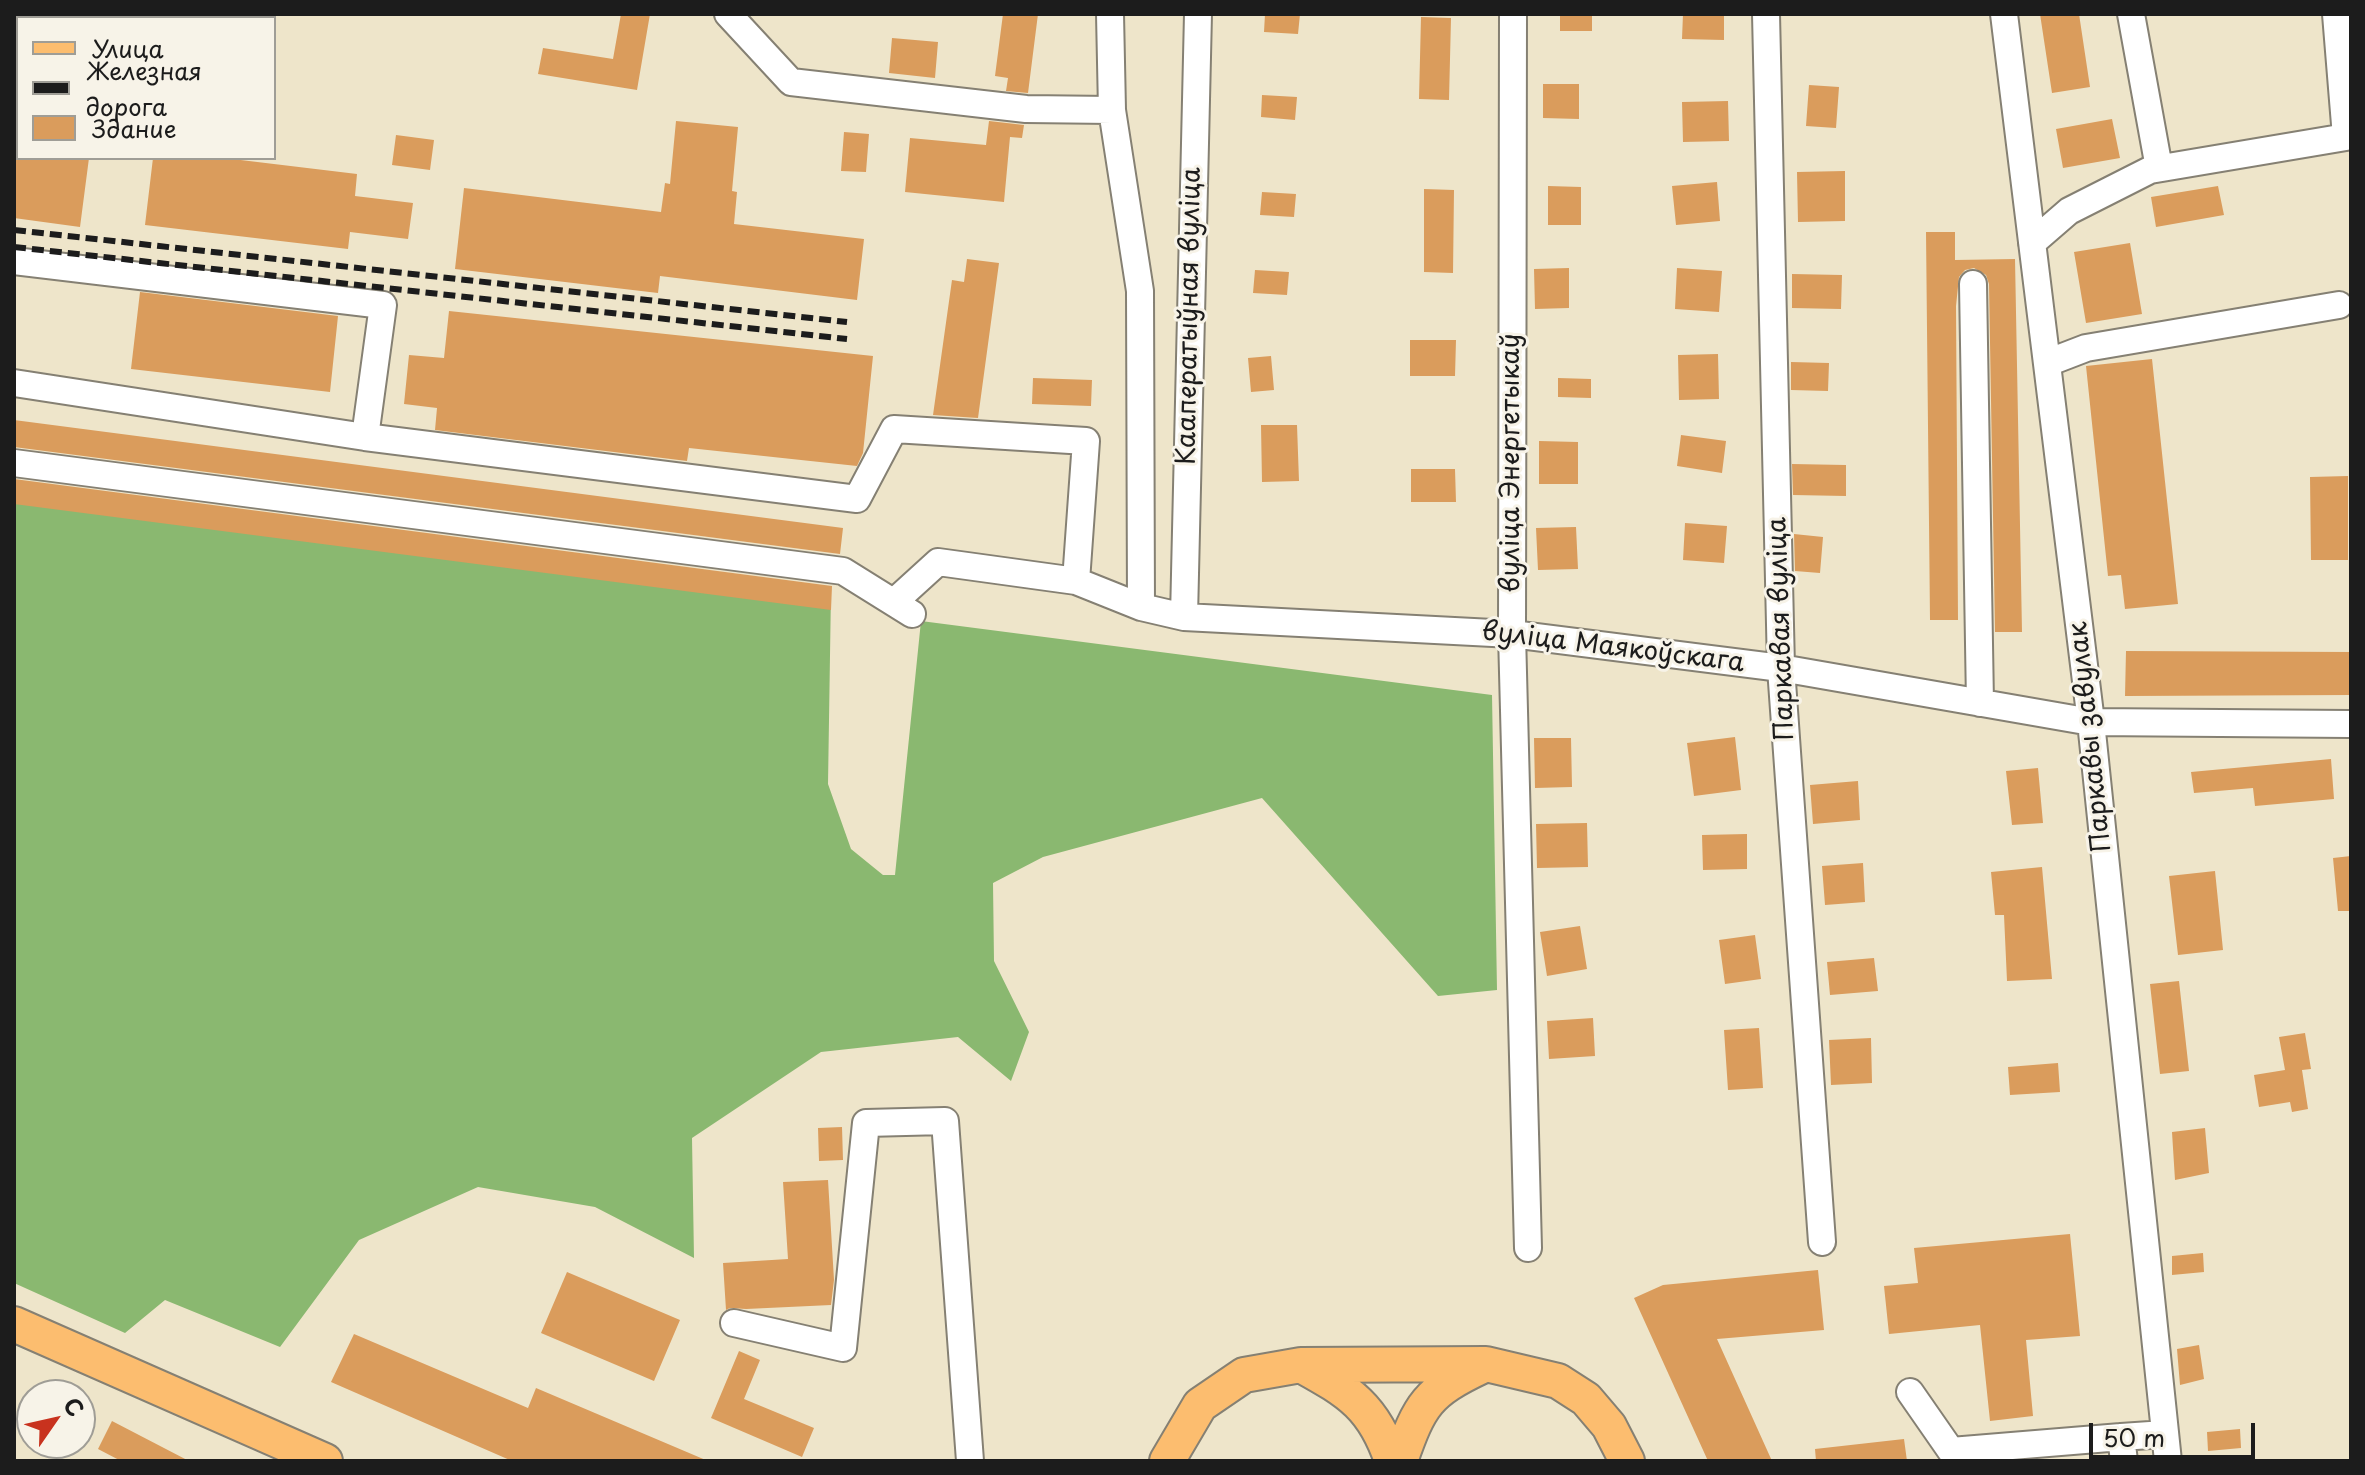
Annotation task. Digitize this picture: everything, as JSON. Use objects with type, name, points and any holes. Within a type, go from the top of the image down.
[{"type":"main road","points":[[14,1324],[325,1461]]},
{"type":"main road","points":[[1400,1461],[1412,1426],[1426,1402],[1448,1382],[1486,1364]]},
{"type":"main road","points":[[1167,1461],[1200,1405],[1244,1375],[1301,1365],[1486,1364],[1558,1381],[1586,1399],[1609,1426],[1627,1461]]},
{"type":"main road","points":[[1301,1365],[1338,1385],[1365,1408],[1382,1432],[1392,1461]]},
{"type":"street","points":[[728,14],[791,82],[1026,109],[1112,110]]},
{"type":"street","points":[[1110,14],[1112,110],[1140,291],[1141,607]]},
{"type":"street","name":"Кааператыўная вуліца","points":[[1184,617],[1198,14]]},
{"type":"street","name":"вуліца Энергетыкаў","points":[[1513,14],[1512,634],[1528,1248]]},
{"type":"street","name":"Паркавая вуліца","points":[[1766,14],[1781,668],[1822,1242]]},
{"type":"street","name":"Паркавы завулак","points":[[2004,14],[2091,722],[2168,1461]]},
{"type":"street","points":[[2131,14],[2159,168]]},
{"type":"street","points":[[2032,243],[2069,211],[2150,170],[2346,137],[2336,14]]},
{"type":"street","points":[[14,261],[383,305],[365,437]]},
{"type":"street","points":[[1973,284],[1980,703]]},
{"type":"street","points":[[2047,363],[2086,348],[2339,305]]},
{"type":"street","points":[[14,383],[365,437],[857,499],[894,429],[1086,441],[1076,581]]},
{"type":"street","name":"вуліца Маякоўскага","points":[[14,463],[843,571],[903,608],[938,562],[1076,581],[1141,607],[1184,617],[1512,634],[1781,668],[2091,722],[2351,724]]},
{"type":"street","points":[[734,1323],[843,1348],[866,1123],[945,1121],[970,1461]]},
{"type":"street","points":[[1910,1392],[1951,1451],[2123,1449],[2165,1434]]},
{"type":"green space","points":[[14,491],[831,591],[828,784],[851,849],[883,875],[895,875],[921,621],[1492,695],[1497,990],[1438,996],[1262,798],[1043,857],[993,883],[994,961],[1029,1032],[1011,1081],[958,1037],[821,1052],[692,1138],[694,1258],[595,1207],[478,1187],[359,1240],[280,1347],[165,1300],[125,1333],[14,1283]]},
{"type":"building","points":[[621,14],[650,14],[637,90],[538,74],[543,48],[613,59]]},
{"type":"building","points":[[1003,14],[1038,14],[1028,93],[1006,91],[1008,78],[995,76]]},
{"type":"building","points":[[1265,14],[1300,14],[1298,34],[1264,32]]},
{"type":"building","points":[[1560,14],[1592,14],[1592,31],[1560,31]]},
{"type":"building","points":[[1683,14],[1724,14],[1724,40],[1682,39]]},
{"type":"building","points":[[2040,14],[2079,14],[2090,87],[2052,93]]},
{"type":"building","points":[[1421,17],[1451,18],[1449,100],[1419,99]]},
{"type":"building","points":[[892,38],[938,42],[935,78],[889,73]]},
{"type":"building","points":[[1543,84],[1579,84],[1579,119],[1543,118]]},
{"type":"building","points":[[1809,85],[1839,87],[1836,128],[1806,126]]},
{"type":"building","points":[[1262,95],[1297,97],[1295,120],[1261,117]]},
{"type":"building","points":[[1728,101],[1729,141],[1683,142],[1682,102]]},
{"type":"building","points":[[2112,119],[2120,158],[2063,168],[2056,129]]},
{"type":"building","points":[[676,121],[738,127],[732,191],[737,192],[734,224],[864,239],[857,300],[660,276],[658,293],[455,269],[464,188],[661,212],[665,183],[670,184]]},
{"type":"building","points":[[989,121],[1024,125],[1022,138],[1010,137],[1004,202],[905,192],[910,138],[986,145]]},
{"type":"building","points":[[844,132],[869,134],[866,172],[841,171]]},
{"type":"building","points":[[396,135],[434,140],[430,170],[392,165]]},
{"type":"building","points":[[14,158],[89,160],[80,227],[14,218]]},
{"type":"building","points":[[153,160],[241,160],[357,174],[355,196],[413,203],[408,239],[350,232],[348,249],[145,225]]},
{"type":"building","points":[[1845,171],[1845,221],[1798,222],[1797,172]]},
{"type":"building","points":[[1717,182],[1720,221],[1676,225],[1672,186]]},
{"type":"building","points":[[1548,186],[1581,187],[1581,225],[1548,225]]},
{"type":"building","points":[[2218,186],[2224,215],[2156,227],[2151,197]]},
{"type":"building","points":[[1424,189],[1454,190],[1453,273],[1424,272]]},
{"type":"building","points":[[1262,192],[1296,194],[1294,217],[1260,215]]},
{"type":"building","points":[[1926,232],[1955,232],[1955,260],[2015,259],[2022,632],[1995,632],[1989,284],[1986,275],[1974,268],[1965,270],[1959,277],[1956,306],[1958,620],[1930,620]]},
{"type":"building","points":[[2130,243],[2142,314],[2086,323],[2074,252]]},
{"type":"building","points":[[967,259],[999,263],[978,418],[933,415],[952,280],[964,282]]},
{"type":"building","points":[[1569,268],[1569,308],[1535,309],[1534,269]]},
{"type":"building","points":[[1677,268],[1722,271],[1719,312],[1675,309]]},
{"type":"building","points":[[1255,270],[1289,272],[1287,295],[1253,293]]},
{"type":"building","points":[[1792,274],[1842,275],[1841,309],[1792,308]]},
{"type":"building","points":[[140,292],[338,316],[330,392],[131,369]]},
{"type":"building","points":[[449,311],[873,356],[863,453],[857,466],[689,448],[687,461],[435,430],[437,408],[404,404],[409,355],[444,358]]},
{"type":"building","points":[[1410,340],[1456,340],[1455,376],[1410,376]]},
{"type":"building","points":[[1718,354],[1719,399],[1679,400],[1678,355]]},
{"type":"building","points":[[1271,356],[1274,390],[1251,392],[1248,358]]},
{"type":"building","points":[[2152,359],[2178,604],[2125,609],[2121,575],[2108,576],[2086,366]]},
{"type":"building","points":[[1791,362],[1829,363],[1828,391],[1791,390]]},
{"type":"building","points":[[1033,378],[1092,380],[1091,406],[1032,404]]},
{"type":"building","points":[[1558,378],[1591,379],[1591,398],[1558,397]]},
{"type":"building","points":[[14,420],[843,528],[840,554],[14,447]]},
{"type":"building","points":[[1261,425],[1297,425],[1299,481],[1262,482]]},
{"type":"building","points":[[1681,435],[1726,441],[1722,473],[1677,466]]},
{"type":"building","points":[[1539,441],[1578,442],[1578,484],[1539,484]]},
{"type":"building","points":[[1792,464],[1846,465],[1846,496],[1793,495]]},
{"type":"building","points":[[1411,469],[1455,469],[1456,502],[1411,502]]},
{"type":"building","points":[[2348,476],[2348,560],[2311,560],[2310,477]]},
{"type":"building","points":[[14,479],[832,586],[831,610],[14,504]]},
{"type":"building","points":[[1685,523],[1727,526],[1724,563],[1683,560]]},
{"type":"building","points":[[1576,527],[1578,569],[1538,570],[1536,528]]},
{"type":"building","points":[[1794,534],[1823,537],[1820,573],[1795,571]]},
{"type":"building","points":[[2126,651],[2351,652],[2351,695],[2125,696]]},
{"type":"building","points":[[1735,737],[1741,790],[1694,796],[1687,743]]},
{"type":"building","points":[[1534,738],[1571,738],[1572,787],[1535,788]]},
{"type":"building","points":[[2331,759],[2334,799],[2255,806],[2253,788],[2194,793],[2191,772]]},
{"type":"building","points":[[2038,768],[2043,823],[2012,825],[2006,771]]},
{"type":"building","points":[[1858,781],[1860,820],[1813,824],[1810,785]]},
{"type":"building","points":[[1587,823],[1588,867],[1537,868],[1536,824]]},
{"type":"building","points":[[1747,834],[1747,869],[1703,870],[1702,835]]},
{"type":"building","points":[[2351,856],[2351,911],[2338,911],[2333,858]]},
{"type":"building","points":[[1863,863],[1865,902],[1825,905],[1822,866]]},
{"type":"building","points":[[2042,867],[2052,979],[2007,981],[2004,915],[1995,915],[1991,872]]},
{"type":"building","points":[[2215,871],[2223,950],[2178,955],[2169,876]]},
{"type":"building","points":[[1580,926],[1587,969],[1547,976],[1540,932]]},
{"type":"building","points":[[1755,935],[1761,979],[1725,984],[1719,940]]},
{"type":"building","points":[[1874,958],[1878,991],[1830,995],[1827,962]]},
{"type":"building","points":[[2179,981],[2189,1071],[2160,1074],[2150,984]]},
{"type":"building","points":[[1593,1018],[1595,1056],[1549,1059],[1547,1021]]},
{"type":"building","points":[[1759,1028],[1763,1088],[1728,1090],[1724,1030]]},
{"type":"building","points":[[2305,1033],[2311,1069],[2302,1070],[2308,1109],[2292,1112],[2290,1102],[2259,1107],[2254,1075],[2285,1070],[2279,1037]]},
{"type":"building","points":[[1871,1038],[1872,1083],[1831,1085],[1829,1040]]},
{"type":"building","points":[[2058,1063],[2060,1092],[2010,1095],[2008,1067]]},
{"type":"building","points":[[842,1127],[843,1160],[819,1161],[818,1128]]},
{"type":"building","points":[[2205,1128],[2209,1173],[2175,1180],[2172,1132]]},
{"type":"building","points":[[828,1180],[834,1280],[831,1305],[726,1310],[723,1263],[788,1259],[783,1182]]},
{"type":"building","points":[[2070,1234],[2080,1336],[2026,1340],[2033,1416],[1990,1421],[1980,1325],[1889,1334],[1884,1286],[1918,1283],[1914,1248]]},
{"type":"building","points":[[2203,1253],[2204,1272],[2172,1275],[2172,1256]]},
{"type":"building","points":[[1818,1270],[1824,1330],[1717,1339],[1772,1461],[1708,1461],[1634,1298],[1663,1285]]},
{"type":"building","points":[[567,1272],[680,1320],[654,1381],[541,1333]]},
{"type":"building","points":[[354,1334],[528,1408],[536,1388],[708,1461],[512,1461],[331,1382]]},
{"type":"building","points":[[2199,1345],[2204,1379],[2180,1385],[2177,1349]]},
{"type":"building","points":[[739,1351],[760,1360],[744,1399],[814,1428],[802,1457],[711,1418]]},
{"type":"building","points":[[112,1421],[189,1461],[121,1461],[98,1449]]},
{"type":"building","points":[[2240,1429],[2241,1448],[2208,1451],[2207,1432]]},
{"type":"building","points":[[1904,1439],[1907,1461],[1816,1461],[1815,1449]]},
{"type":"railway","points":[[14,230],[847,322]]},
{"type":"railway","points":[[14,247],[847,339]]}]
